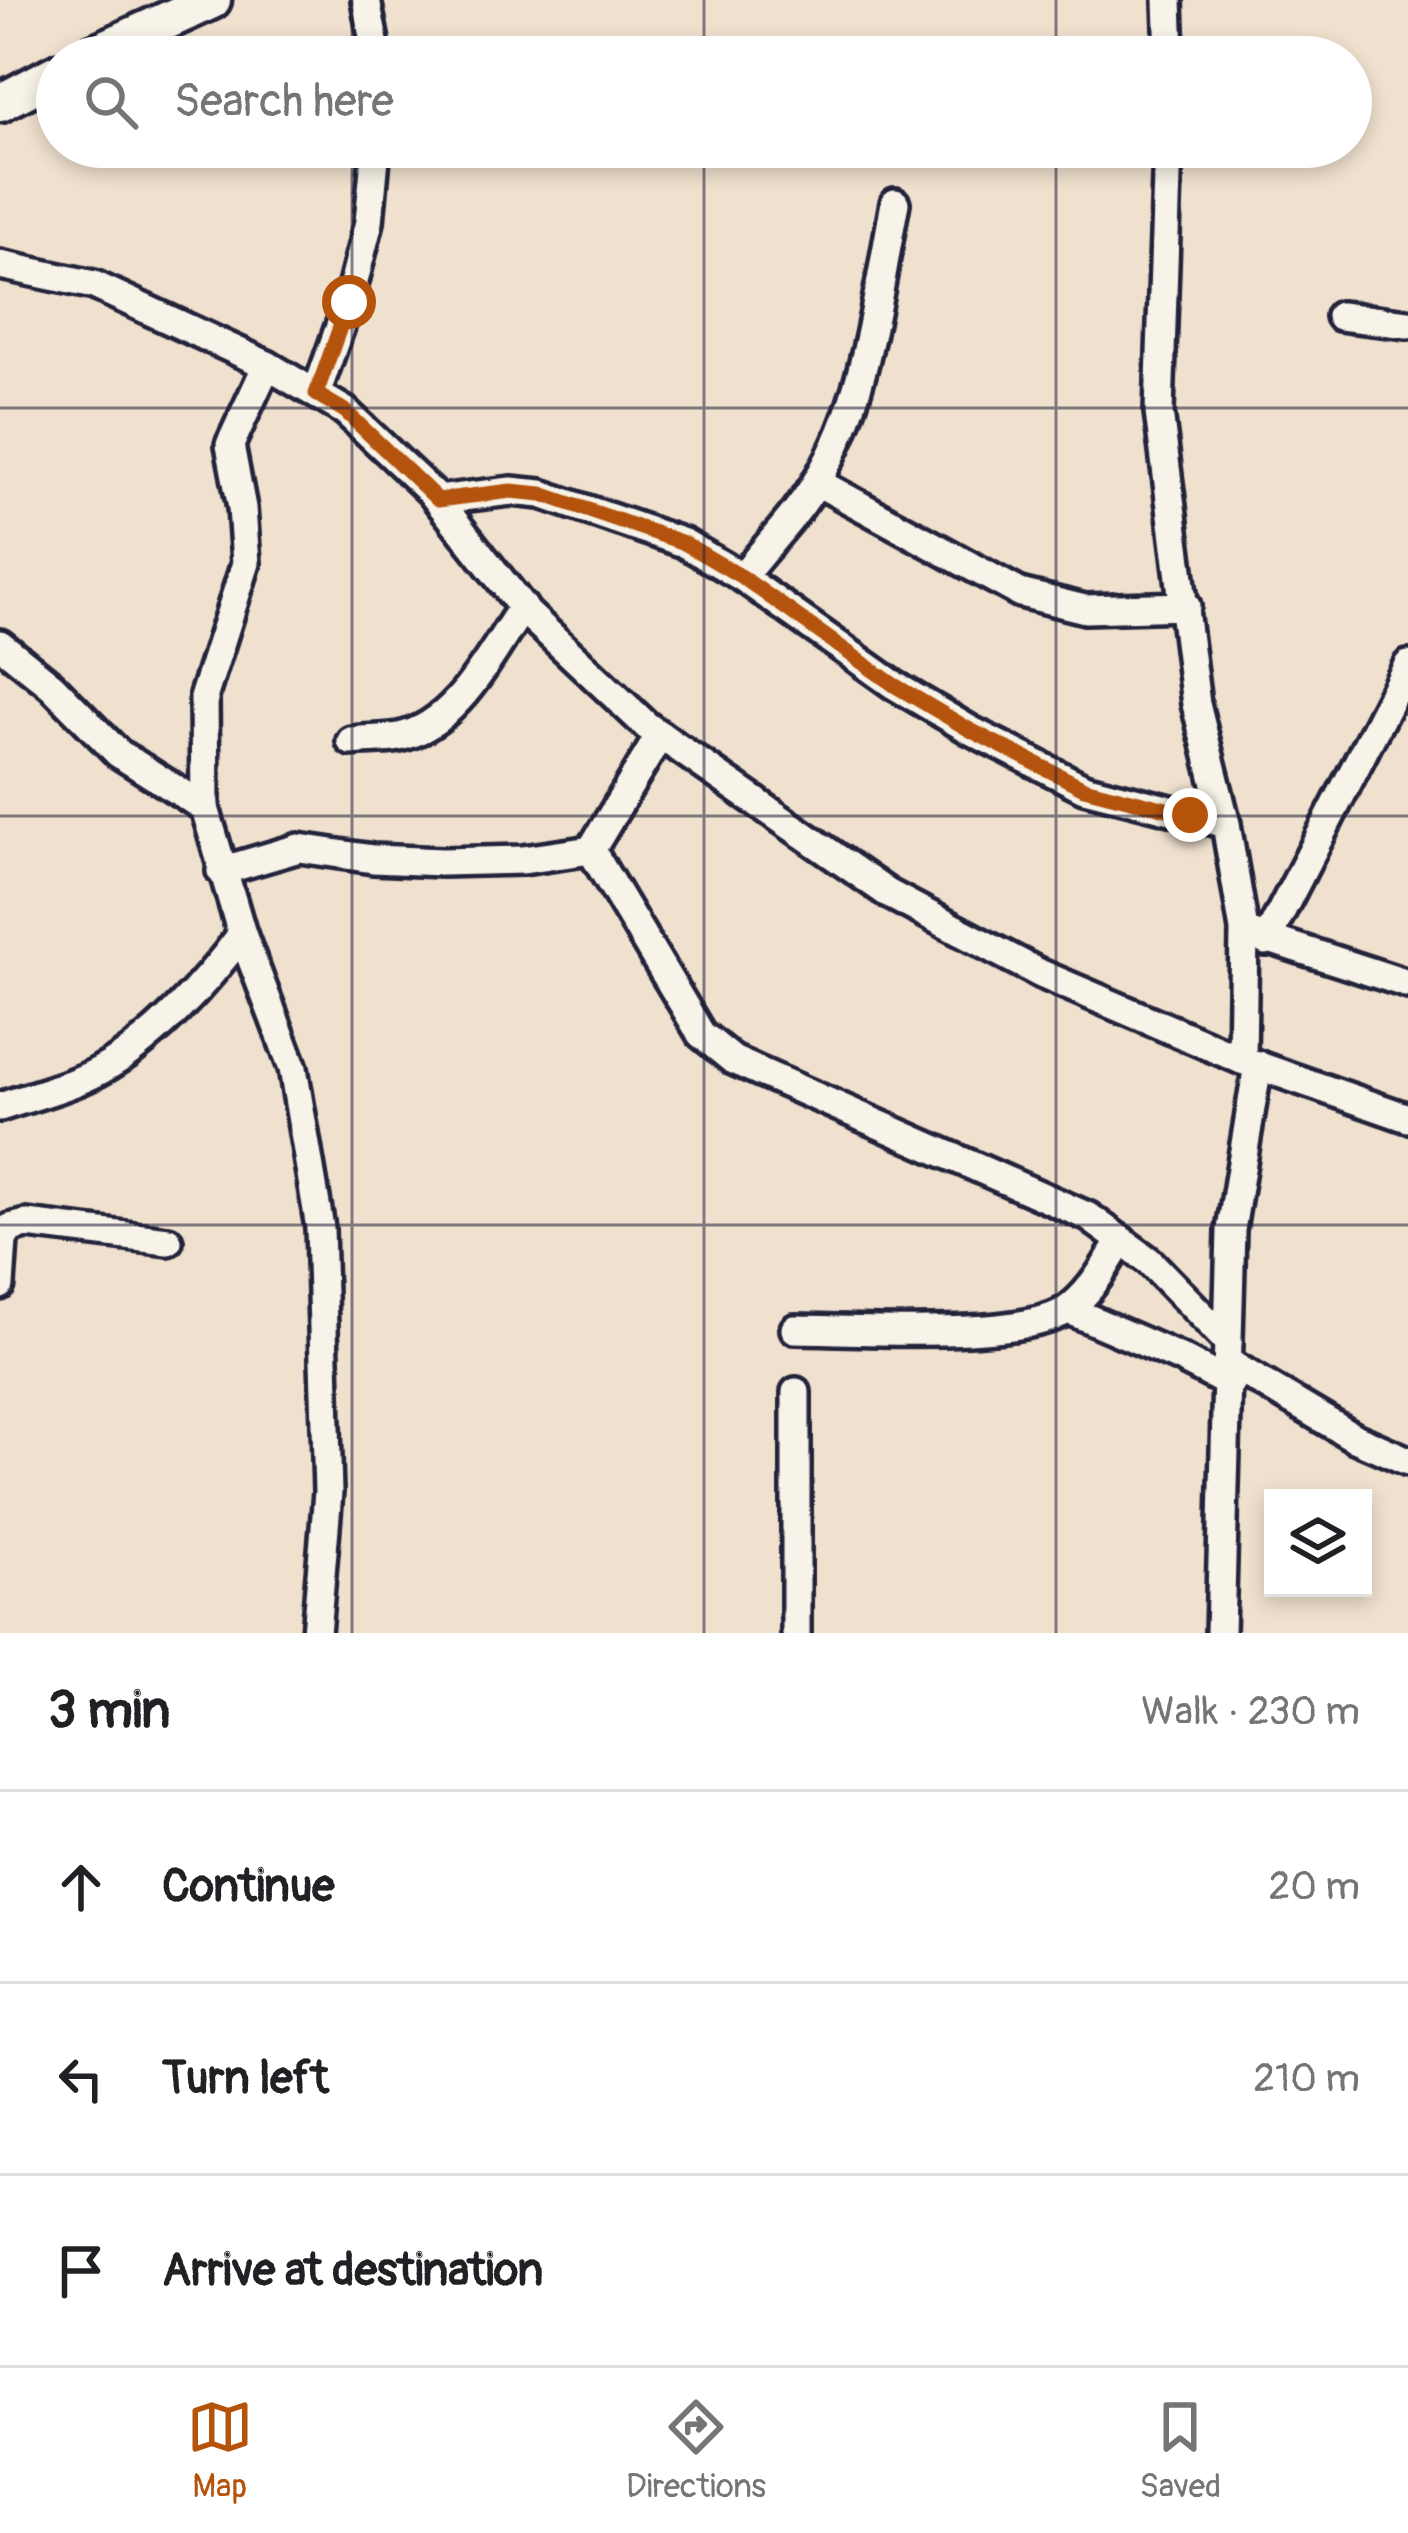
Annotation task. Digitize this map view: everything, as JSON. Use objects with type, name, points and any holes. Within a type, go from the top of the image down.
[{"type":"main road","points":[[133,36],[212,0]]},
{"type":"main road","points":[[0,103],[36,84]]},
{"type":"street","points":[[366,0],[373,36]]},
{"type":"street","points":[[1168,0],[1170,36]]},
{"type":"street","points":[[316,394],[349,302],[369,222],[374,168]]},
{"type":"street","points":[[1167,168],[1159,412],[1196,704],[1255,935],[1250,1063],[1231,1230],[1220,1633]]},
{"type":"street","points":[[742,577],[817,482],[842,429],[867,345],[895,203]]},
{"type":"street","points":[[0,265],[94,285],[267,365],[345,411],[438,500],[523,607],[660,735],[889,894],[1041,974],[1250,1063],[1408,1118]]},
{"type":"street","points":[[1340,316],[1408,324]]},
{"type":"street","points":[[267,365],[230,445],[246,563],[204,695],[205,808],[221,872],[293,1068],[320,1228],[328,1492],[316,1633]]},
{"type":"street","points":[[817,482],[1020,592],[1084,609],[1186,606]]},
{"type":"street","points":[[438,500],[511,491],[542,494],[684,543],[742,577],[894,685],[970,730],[1084,788],[1226,824]]},
{"type":"street","points":[[351,741],[411,733],[452,707],[523,607]]},
{"type":"street","points":[[0,644],[52,686],[118,753],[205,808]]},
{"type":"street","points":[[1255,935],[1406,674]]},
{"type":"street","points":[[591,850],[660,735]]},
{"type":"street","points":[[221,872],[299,848],[373,859],[442,862],[523,860],[591,850]]},
{"type":"street","points":[[591,850],[701,1034],[733,1060],[1089,1217],[1149,1261],[1229,1363],[1355,1438],[1408,1461]]},
{"type":"street","points":[[0,1107],[98,1072],[202,983],[242,934]]},
{"type":"street","points":[[1255,935],[1408,984]]},
{"type":"street","points":[[0,1286],[3,1240],[10,1228],[27,1224],[167,1241]]},
{"type":"street","points":[[795,1329],[970,1329],[1040,1323],[1069,1310],[1094,1285],[1121,1240]]},
{"type":"street","points":[[1069,1310],[1180,1358],[1229,1363]]},
{"type":"street","points":[[796,1392],[796,1633]]},
{"type":"route","points":[[349,302],[316,394],[345,411],[438,500],[511,491],[542,494],[684,543],[742,577],[894,685],[970,730],[1084,788],[1190,815]]}]
